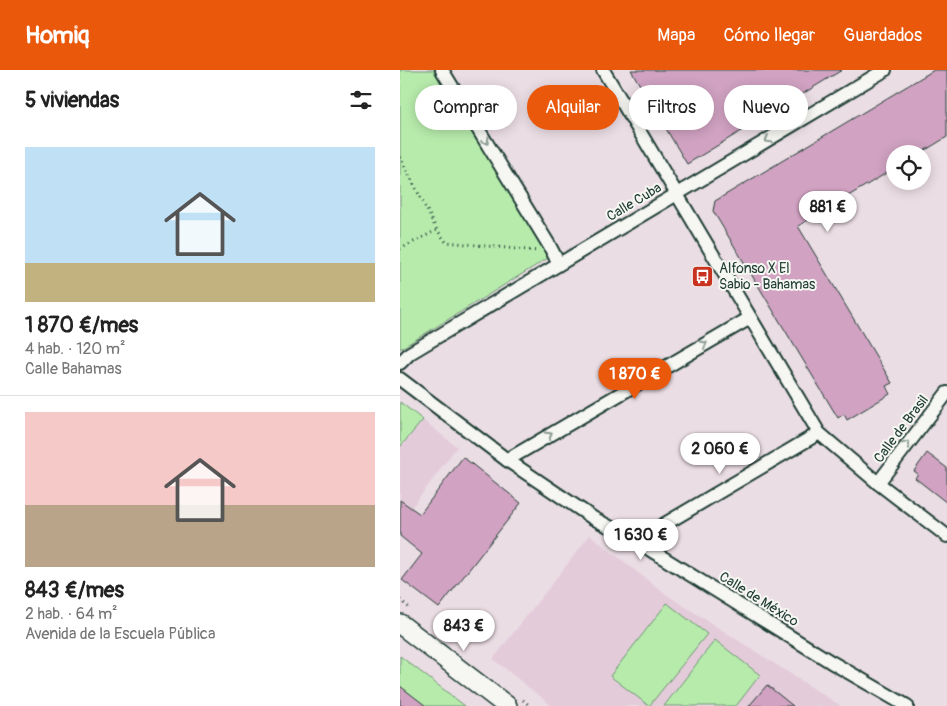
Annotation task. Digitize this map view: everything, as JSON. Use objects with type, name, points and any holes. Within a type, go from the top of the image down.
[{"type":"street","points":[[442,70],[556,258]]},
{"type":"street","points":[[603,70],[819,433],[878,484],[947,536]]},
{"type":"street","name":"Calle Cuba","points":[[400,362],[410,353],[556,258],[676,194],[885,70]]},
{"type":"street","points":[[507,460],[750,318]]},
{"type":"street","name":"Calle de México","points":[[400,378],[507,460],[593,518],[636,541],[831,662],[908,706]]},
{"type":"street","name":"Calle de Brasil","points":[[878,484],[947,393]]},
{"type":"street","points":[[636,541],[819,433]]},
{"type":"street","points":[[400,624],[507,706]]},
{"type":"path","points":[[400,157],[437,230],[446,242],[556,258]]},
{"type":"path","points":[[400,249],[437,230]]},
{"type":"shaded area","points":[[400,402],[457,447],[400,523]]},
{"type":"shaded area","points":[[590,535],[664,593],[841,706],[552,706],[493,659]]},
{"type":"green space","points":[[400,70],[436,70],[445,85],[415,85],[415,130],[474,130],[553,255],[400,349]]},
{"type":"green space","points":[[400,402],[423,420],[400,447]]},
{"type":"green space","points":[[667,603],[707,634],[649,706],[610,676]]},
{"type":"green space","points":[[715,640],[760,675],[736,706],[664,706]]},
{"type":"green space","points":[[400,656],[465,706],[400,706]]},
{"type":"building","points":[[631,70],[842,70],[808,91],[808,85],[724,85],[724,130],[743,130],[687,164],[667,130],[714,130],[714,85],[640,85]]},
{"type":"building","points":[[934,70],[947,70],[947,137],[931,147],[931,145],[886,145],[886,173],[798,226],[892,383],[886,386],[890,394],[847,420],[844,414],[838,418],[713,211],[715,201]]},
{"type":"building","points":[[927,453],[947,468],[947,503],[915,478],[918,474],[914,471]]},
{"type":"building","points":[[463,457],[521,503],[439,608],[402,580],[422,554],[400,536],[400,500],[420,514]]},
{"type":"building","points":[[767,685],[793,706],[749,706]]},
{"type":"building","points":[[400,686],[426,706],[400,706]]},
{"type":"place","name":"Alfonso X El Sabio - Bahamas","points":[[703,276]]}]
